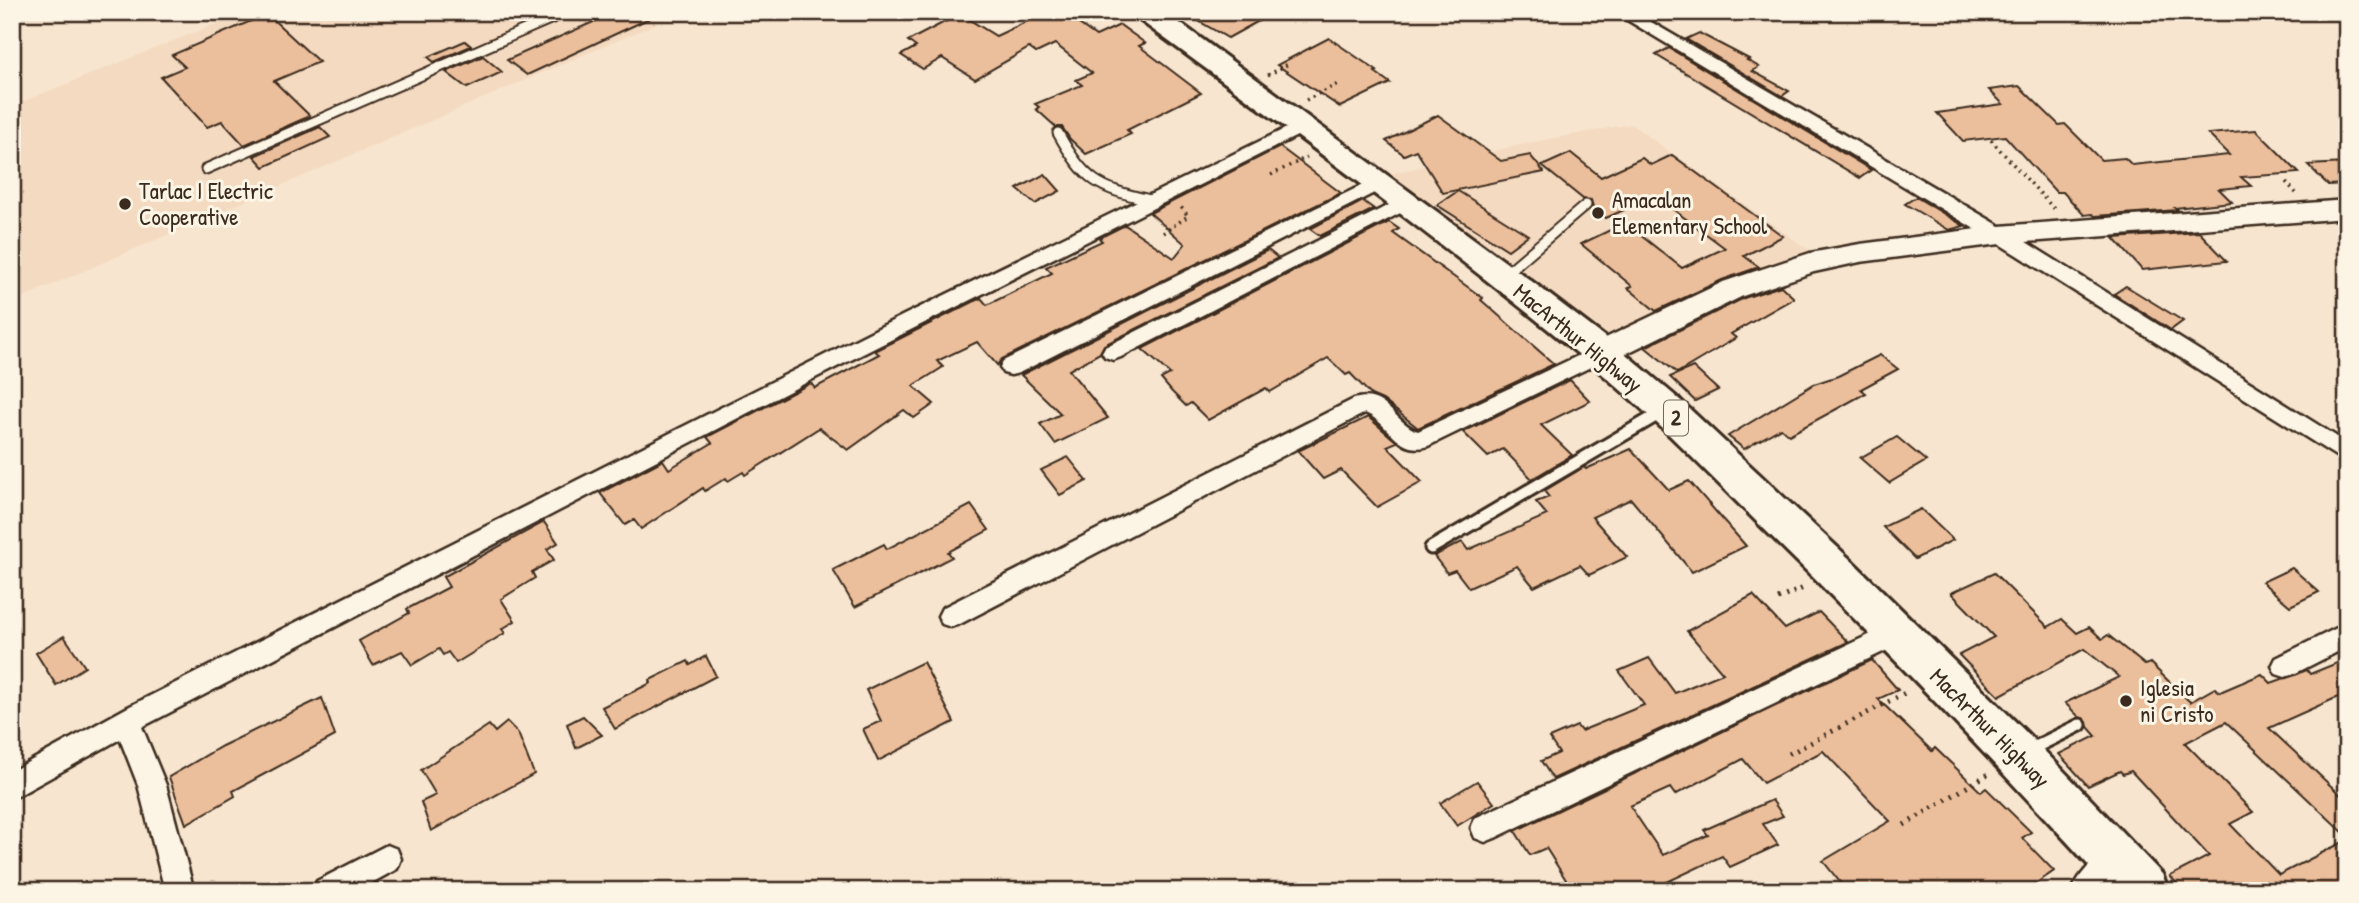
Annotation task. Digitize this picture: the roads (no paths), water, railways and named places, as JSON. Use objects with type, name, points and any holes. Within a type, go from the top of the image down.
[{"type":"highway","name":"MacArthur Highway","points":[[1147,12],[1305,127],[1502,277],[1601,353],[1667,410],[1897,633],[2018,755],[2145,891]]},
{"type":"street","points":[[1622,12],[2000,235],[2347,454]]},
{"type":"street","points":[[12,786],[127,723],[543,507],[1157,196],[1305,127]]},
{"type":"street","points":[[1113,352],[1392,193]]},
{"type":"street","points":[[1011,367],[1392,193]]},
{"type":"street","points":[[951,616],[1362,405],[1373,406],[1409,438],[1420,440],[1733,289],[1810,263],[1860,253],[2000,235],[2347,209]]},
{"type":"street","points":[[1485,828],[1897,633]]},
{"type":"street","points":[[2285,666],[2347,634]]},
{"type":"street","points":[[127,723],[152,785],[180,891]]},
{"type":"street","points":[[327,891],[387,859]]},
{"type":"street","points":[[2086,891],[2118,860]]},
{"type":"lane","points":[[206,169],[566,12]]},
{"type":"lane","points":[[1058,133],[1079,169],[1094,184],[1157,196]]},
{"type":"lane","points":[[1502,277],[1586,205]]},
{"type":"lane","points":[[1431,548],[1667,410]]},
{"type":"lane","points":[[2018,755],[2080,725]]},
{"type":"place","name":"Tarlac I Electric Cooperative","points":[[125,204]]},
{"type":"place","name":"Amacalan Elementary School","points":[[1598,213]]},
{"type":"place","name":"Iglesia ni Cristo","points":[[2126,701]]}]
